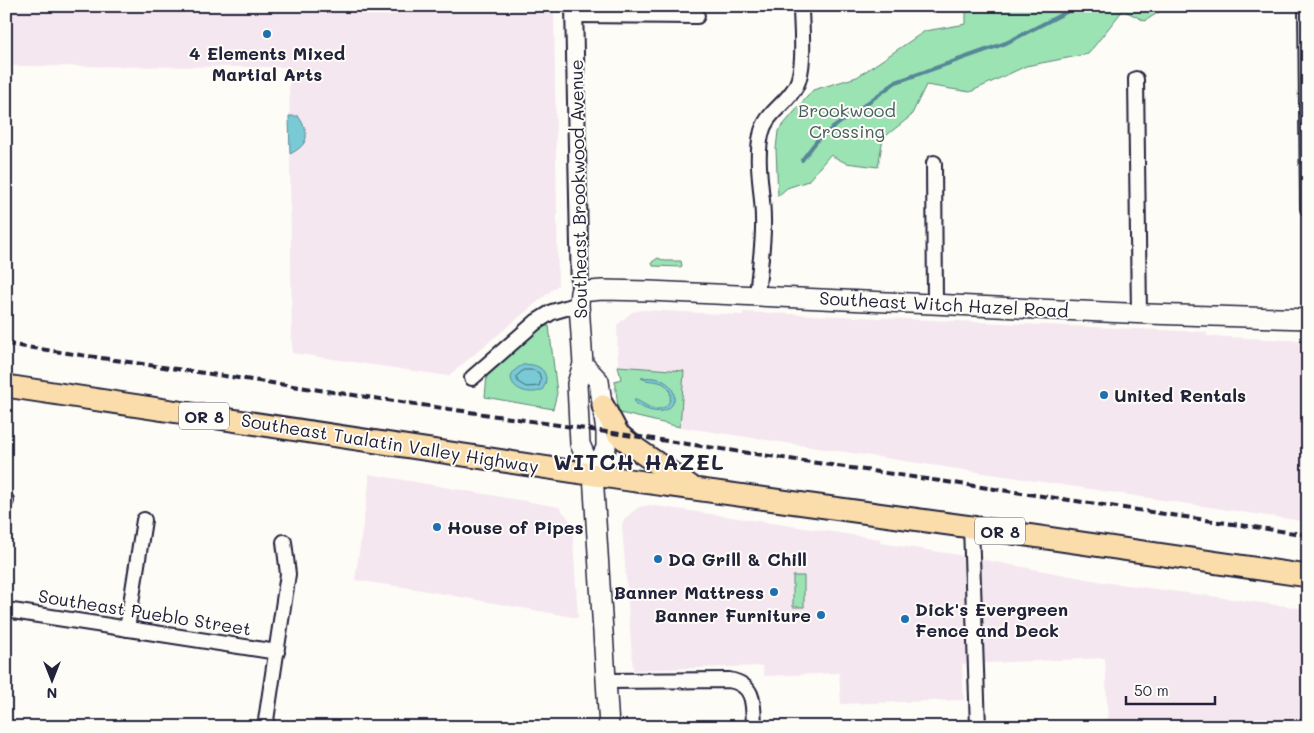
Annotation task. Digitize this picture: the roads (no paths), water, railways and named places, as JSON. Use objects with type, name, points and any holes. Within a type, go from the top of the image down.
[{"type":"main road","name":"Southeast Witch Hazel Road","points":[[580,298],[602,290],[649,291],[1308,320]]},
{"type":"main road","name":"Southeast Brookwood Avenue","points":[[580,298],[584,364],[577,384],[580,444],[593,474],[609,727]]},
{"type":"main road","points":[[584,364],[599,381],[603,406],[606,448],[593,474]]},
{"type":"main road","name":"Southeast Tualatin Valley Highway","points":[[6,386],[593,474],[1308,576]]},
{"type":"main road","points":[[603,406],[618,434],[692,488]]},
{"type":"street","points":[[757,296],[763,220],[760,157],[761,135],[768,117],[786,101],[797,84],[801,66],[801,6]]},
{"type":"street","points":[[1306,6],[1308,210]]},
{"type":"street","name":"Southeast Brookwood Avenue","points":[[580,298],[574,11],[697,16]]},
{"type":"street","points":[[1136,79],[1139,314]]},
{"type":"street","points":[[934,163],[935,303]]},
{"type":"street","name":"Southeast Witch Hazel Road","points":[[472,378],[536,322],[580,298]]},
{"type":"street","points":[[127,628],[144,520]]},
{"type":"street","points":[[971,527],[978,727]]},
{"type":"street","points":[[266,727],[288,574],[284,542]]},
{"type":"street","name":"Southeast Pueblo Street","points":[[6,610],[277,652]]},
{"type":"street","points":[[607,681],[729,680],[737,682],[746,687],[751,694],[754,727]]},
{"type":"water","points":[[289,116],[298,116],[306,133],[306,138],[301,146],[290,154]]},
{"type":"water","points":[[523,365],[534,365],[543,370],[546,379],[542,390],[526,392],[514,385],[512,375],[515,370]]},
{"type":"water","points":[[641,378],[657,379],[667,383],[673,391],[674,399],[671,406],[663,411],[651,411],[636,404],[634,399],[649,407],[660,409],[667,405],[670,398],[669,390],[664,384]]},
{"type":"waterway","points":[[802,160],[819,138],[896,82],[1006,43],[1078,6]]},
{"type":"railway","points":[[6,344],[1308,535]]},
{"type":"place","name":"4 Elements Mixed Martial Arts","points":[[267,34]]},
{"type":"place","name":"United Rentals","points":[[1104,395]]},
{"type":"place","name":"House of Pipes","points":[[437,527]]},
{"type":"place","name":"DQ Grill & Chill","points":[[658,559]]},
{"type":"place","name":"Banner Mattress","points":[[774,592]]},
{"type":"place","name":"Banner Furniture","points":[[821,615]]},
{"type":"place","name":"Dick's Evergreen Fence and Deck","points":[[905,619]]},
{"type":"district","name":"WITCH HAZEL","points":[[639,461]]},
{"type":"park label","name":"Brookwood Crossing","points":[[847,120]]}]
